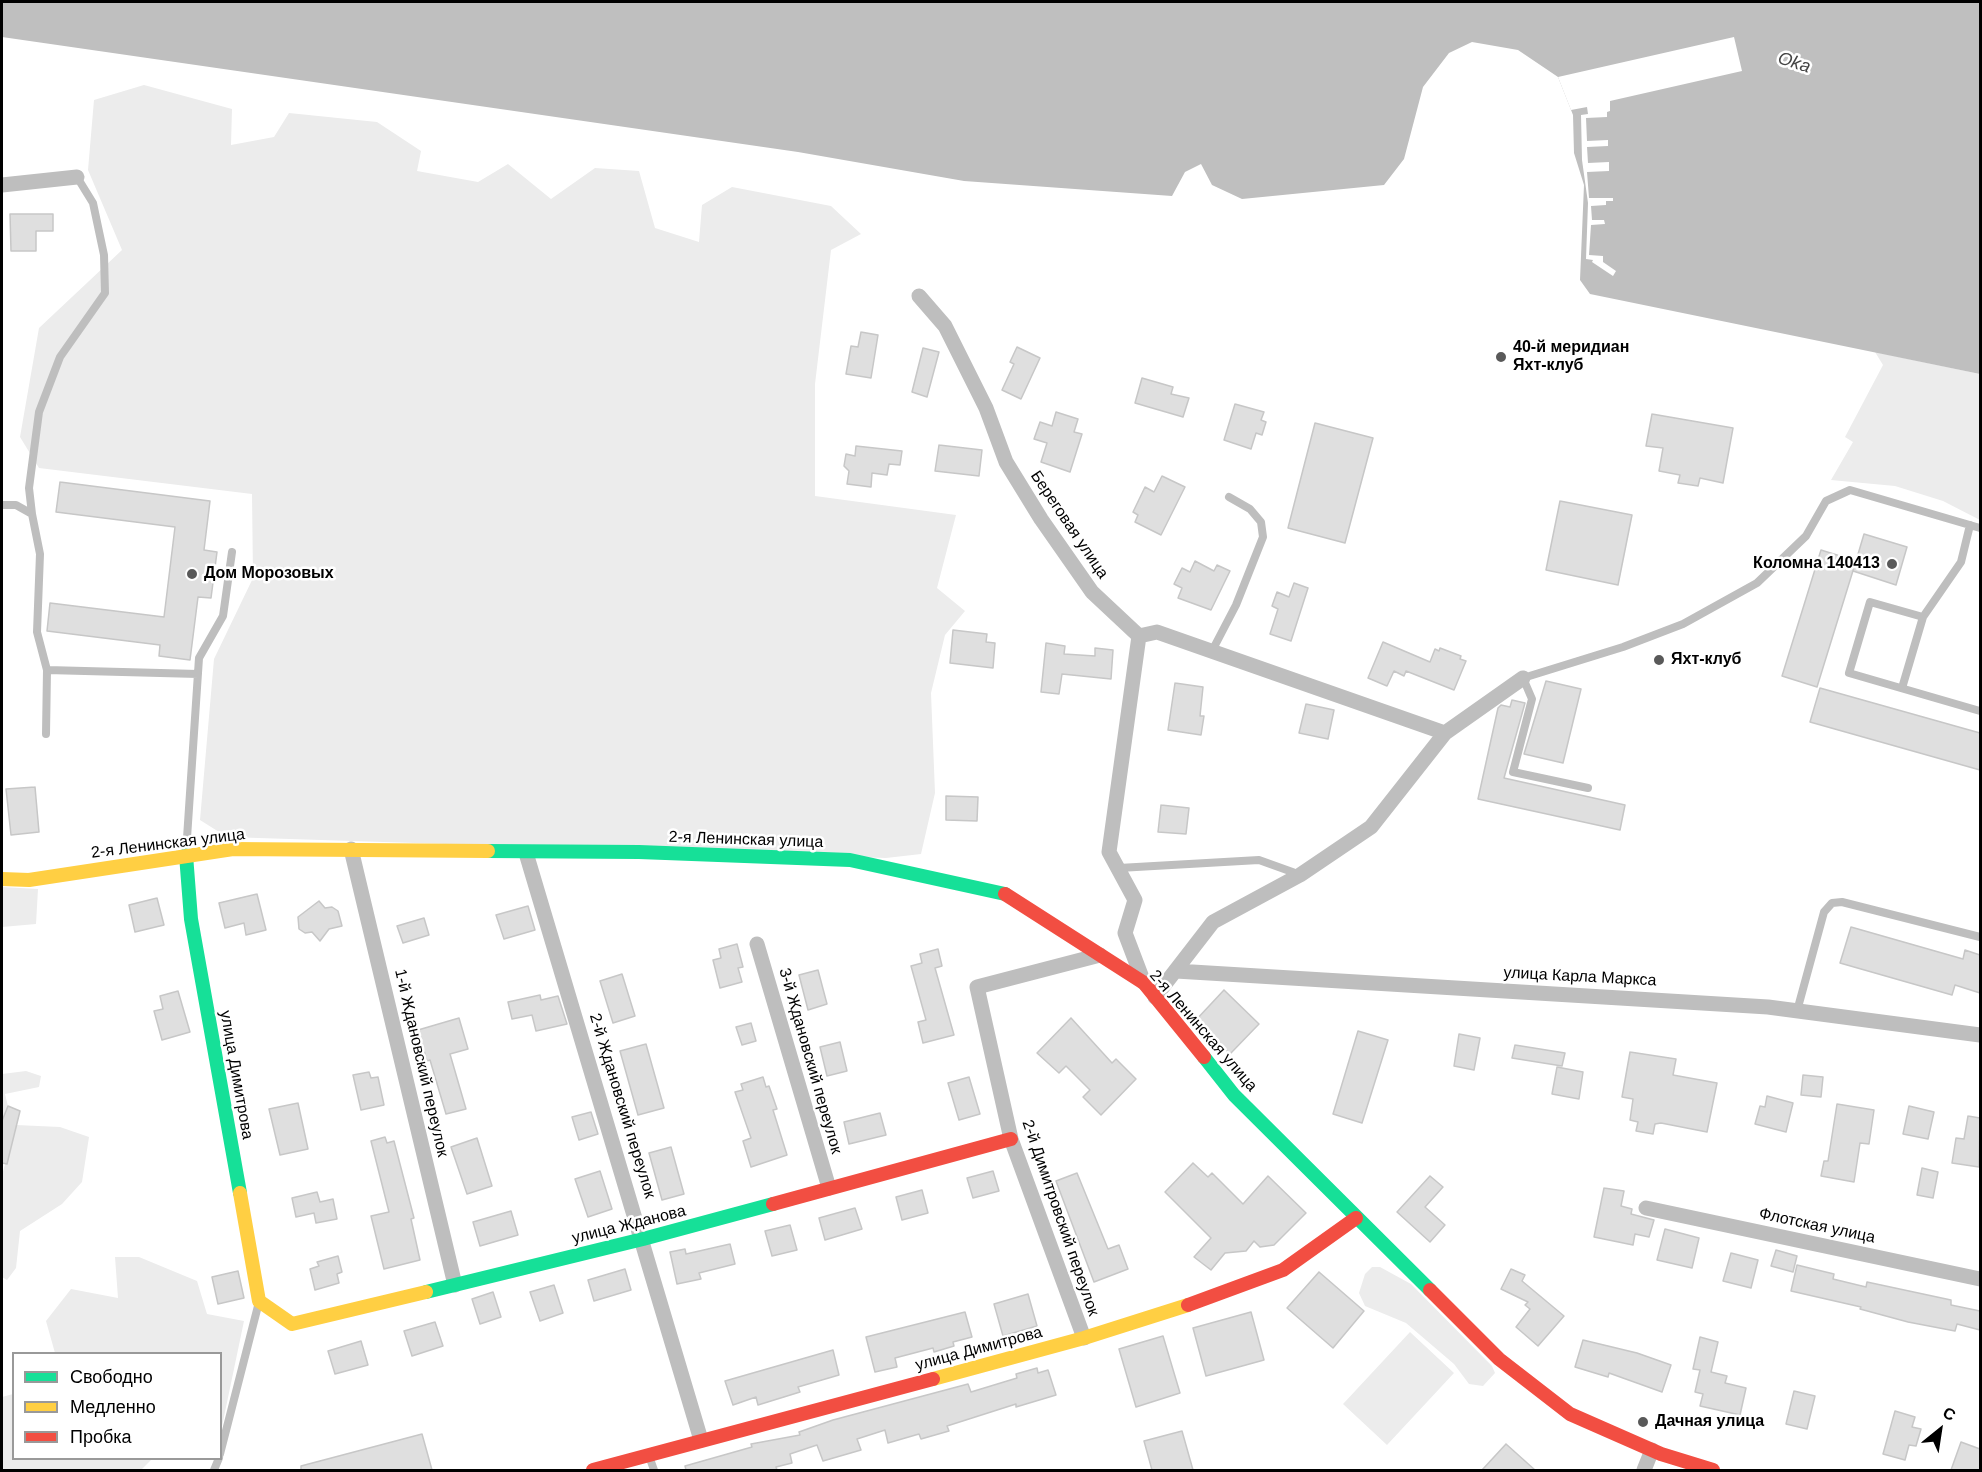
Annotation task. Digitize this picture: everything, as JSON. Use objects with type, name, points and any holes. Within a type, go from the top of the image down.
[{"type":"street","points":[[2,186],[77,177]]},
{"type":"street","name":"Береговая улица","points":[[919,296],[945,326],[986,408],[1006,462],[1041,519],[1092,592],[1139,636]]},
{"type":"street","points":[[1144,983],[1125,933],[1135,900],[1109,852],[1139,636],[1156,632],[1445,733]]},
{"type":"street","points":[[1155,998],[1213,922],[1300,875],[1371,827],[1445,733],[1522,678]]},
{"type":"street","name":"2-я Ленинская улица","points":[[2,879],[29,880],[233,849],[526,853],[639,852],[850,860],[1007,894],[1144,983],[1234,1095],[1356,1218]]},
{"type":"street","name":"1-й Ждановский переулок","points":[[351,849],[455,1285]]},
{"type":"street","name":"2-й Ждановский переулок","points":[[526,853],[643,1239],[701,1440]]},
{"type":"street","name":"улица Димитрова","points":[[186,855],[191,919],[260,1301]]},
{"type":"street","name":"3-й Ждановский переулок","points":[[757,944],[829,1188]]},
{"type":"street","name":"2-й Димитровский переулок","points":[[1084,1338],[1011,1139],[977,987],[1100,955]]},
{"type":"street","name":"улица Карла Маркса","points":[[1176,970],[1797,1011],[1980,1035]]},
{"type":"street","name":"улица Жданова","points":[[260,1301],[292,1324],[643,1239],[1011,1139]]},
{"type":"street","name":"Флотская улица","points":[[1646,1208],[1980,1279]]},
{"type":"street","points":[[1356,1218],[1499,1359],[1570,1414],[1652,1450],[1713,1470]]},
{"type":"street","name":"улица Димитрова","points":[[593,1470],[1084,1338],[1234,1290],[1283,1270],[1356,1218]]},
{"type":"street","points":[[1644,1470],[1652,1450]]},
{"type":"lane","points":[[46,734],[48,670],[38,632],[40,554],[29,488],[39,412],[60,357],[105,293],[104,255],[93,202],[77,177]]},
{"type":"lane","points":[[1588,788],[1513,772],[1532,699],[1522,678],[1623,647],[1683,624],[1756,583],[1806,536],[1826,501],[1850,490],[1980,528]]},
{"type":"lane","points":[[1212,651],[1236,605],[1263,537],[1261,522],[1250,509],[1229,497]]},
{"type":"lane","points":[[2,505],[16,505],[32,514]]},
{"type":"lane","points":[[1902,688],[1923,617],[1961,562],[1970,525]]},
{"type":"lane","points":[[186,855],[199,658],[223,616],[232,552]]},
{"type":"lane","points":[[1923,617],[1870,602],[1849,673],[1980,711]]},
{"type":"lane","points":[[48,670],[198,674]]},
{"type":"lane","points":[[1119,868],[1259,860],[1300,875]]},
{"type":"lane","points":[[1797,1011],[1824,912],[1832,903],[1842,902],[1980,937]]},
{"type":"lane","points":[[222,1446],[260,1301]]},
{"type":"lane","points":[[649,1455],[654,1470]]},
{"type":"shaded area","points":[[144,85],[232,109],[231,145],[274,137],[289,113],[377,122],[421,151],[417,171],[478,182],[508,164],[551,199],[595,168],[639,171],[655,228],[699,242],[702,205],[732,187],[831,206],[861,234],[831,250],[815,384],[815,496],[956,515],[937,588],[965,611],[945,635],[931,693],[935,793],[921,854],[886,858],[227,837],[200,820],[214,659],[253,578],[252,494],[39,468],[20,437],[39,328],[122,250],[88,170],[94,100]]},
{"type":"shaded area","points":[[1875,352],[1980,374],[1980,520],[1943,501],[1895,486],[1831,480],[1853,442],[1845,437],[1883,365]]},
{"type":"shaded area","points":[[2,887],[38,889],[36,924],[2,927]]},
{"type":"shaded area","points":[[26,1071],[41,1076],[39,1087],[5,1094],[8,1106],[2,1121],[2,1074]]},
{"type":"shaded area","points":[[16,1125],[60,1127],[89,1137],[82,1182],[62,1204],[20,1231],[16,1268],[7,1280],[2,1277],[2,1175]]},
{"type":"shaded area","points":[[115,1257],[139,1257],[197,1281],[207,1314],[244,1321],[222,1426],[222,1352],[55,1352],[46,1321],[71,1289],[118,1298]]},
{"type":"shaded area","points":[[1372,1267],[1380,1267],[1411,1284],[1492,1366],[1495,1373],[1483,1386],[1469,1384],[1454,1364],[1406,1323],[1365,1306],[1359,1293],[1365,1274]]},
{"type":"shaded area","points":[[1410,1332],[1454,1373],[1387,1445],[1343,1404]]},
{"type":"shaded area","points":[[12,1394],[12,1460],[151,1460],[141,1470],[2,1470],[2,1397]]},
{"type":"water","name":"Oka","points":[[2,2],[1980,2],[1980,374],[1590,294],[1580,280],[1584,185],[1574,153],[1573,115],[1558,77],[1518,50],[1472,42],[1449,53],[1423,87],[1404,159],[1384,185],[1242,199],[1212,185],[1201,164],[1185,172],[1172,196],[964,181],[798,152],[2,37]]},
{"type":"pier","points":[[1734,37],[1742,71],[1610,101],[1610,111],[1607,112],[1607,117],[1586,118],[1587,141],[1608,140],[1608,146],[1587,147],[1588,163],[1609,162],[1609,171],[1587,172],[1589,198],[1613,198],[1613,201],[1606,201],[1606,205],[1591,206],[1592,220],[1604,220],[1605,224],[1591,225],[1589,255],[1603,256],[1603,262],[1616,271],[1613,276],[1592,262],[1593,260],[1586,259],[1588,203],[1582,160],[1581,115],[1588,114],[1587,107],[1571,110],[1558,77]]},
{"type":"building","points":[[10,214],[53,214],[53,231],[36,231],[36,251],[11,251]]},
{"type":"building","points":[[861,332],[878,335],[871,378],[846,374],[851,346],[858,347]]},
{"type":"building","points":[[1017,347],[1040,358],[1021,399],[1002,390],[1014,364],[1010,362]]},
{"type":"building","points":[[923,348],[939,352],[927,397],[912,392]]},
{"type":"building","points":[[1142,378],[1173,387],[1171,394],[1189,398],[1183,417],[1135,403]]},
{"type":"building","points":[[1235,404],[1264,412],[1261,420],[1266,422],[1262,435],[1256,433],[1251,449],[1224,440]]},
{"type":"building","points":[[1056,412],[1078,419],[1074,432],[1082,434],[1070,472],[1041,462],[1047,443],[1034,439],[1040,422],[1052,426]]},
{"type":"building","points":[[1652,414],[1733,428],[1723,483],[1700,478],[1698,486],[1678,483],[1680,475],[1659,471],[1663,448],[1646,446]]},
{"type":"building","points":[[1315,423],[1373,438],[1345,543],[1288,528]]},
{"type":"building","points":[[939,445],[982,450],[979,476],[935,471]]},
{"type":"building","points":[[856,446],[902,451],[900,465],[889,464],[887,475],[872,473],[871,487],[847,484],[849,471],[844,466],[846,454],[855,456]]},
{"type":"building","points":[[1162,476],[1185,487],[1161,535],[1135,522],[1138,515],[1133,512],[1145,487],[1154,492]]},
{"type":"building","name":"Дом Морозовых","points":[[60,482],[210,501],[204,550],[217,552],[211,598],[198,597],[190,660],[159,656],[160,645],[47,631],[50,603],[164,617],[175,527],[56,512]]},
{"type":"building","points":[[1560,501],[1632,515],[1618,585],[1546,570]]},
{"type":"building","points":[[1864,534],[1907,547],[1896,585],[1853,571]]},
{"type":"building","points":[[1821,550],[1856,561],[1817,687],[1782,676]]},
{"type":"building","points":[[1195,561],[1214,571],[1217,565],[1230,571],[1211,610],[1178,598],[1182,588],[1174,584],[1182,568],[1190,572]]},
{"type":"building","points":[[1294,583],[1308,588],[1291,641],[1270,634],[1278,609],[1272,606],[1277,592],[1289,597]]},
{"type":"building","points":[[953,630],[987,634],[986,642],[995,643],[993,668],[950,663]]},
{"type":"building","points":[[1383,642],[1430,662],[1435,649],[1439,651],[1440,648],[1461,656],[1460,659],[1466,661],[1454,690],[1406,671],[1404,676],[1394,671],[1387,686],[1368,678]]},
{"type":"building","points":[[1046,643],[1065,646],[1064,654],[1095,656],[1095,648],[1113,650],[1111,679],[1062,674],[1059,694],[1041,692]]},
{"type":"building","points":[[1546,681],[1581,689],[1563,763],[1524,754]]},
{"type":"building","points":[[1175,683],[1203,687],[1200,716],[1204,716],[1201,735],[1168,730]]},
{"type":"building","points":[[1820,688],[1980,733],[1980,770],[1810,722]]},
{"type":"building","points":[[1512,700],[1525,703],[1504,778],[1625,805],[1620,830],[1478,799],[1498,708],[1501,705],[1510,707]]},
{"type":"building","points":[[1306,704],[1334,710],[1328,739],[1299,733]]},
{"type":"building","points":[[35,787],[39,832],[11,835],[6,789]]},
{"type":"building","points":[[946,796],[978,797],[977,821],[946,820]]},
{"type":"building","points":[[1161,805],[1189,808],[1186,834],[1158,832]]},
{"type":"building","points":[[257,894],[266,930],[246,935],[244,923],[225,928],[219,903]]},
{"type":"building","points":[[157,898],[164,925],[135,932],[129,905]]},
{"type":"building","points":[[319,901],[325,908],[332,907],[338,911],[342,926],[329,929],[320,941],[312,932],[305,933],[299,929],[298,917]]},
{"type":"building","points":[[528,906],[535,930],[504,939],[496,915]]},
{"type":"building","points":[[424,918],[429,935],[403,943],[397,926]]},
{"type":"building","points":[[1851,927],[1963,959],[1965,950],[1980,955],[1980,993],[1955,985],[1952,995],[1840,963]]},
{"type":"building","points":[[737,944],[743,967],[738,968],[742,982],[720,988],[713,960],[721,958],[719,949]]},
{"type":"building","points":[[938,949],[942,966],[935,968],[954,1035],[923,1043],[918,1022],[926,1020],[911,966],[922,963],[920,954]]},
{"type":"building","points":[[818,970],[827,1004],[808,1010],[799,975]]},
{"type":"building","points":[[622,974],[635,1016],[613,1023],[600,981]]},
{"type":"building","points":[[1224,990],[1259,1024],[1230,1054],[1195,1021]]},
{"type":"building","points":[[178,991],[190,1032],[162,1040],[154,1011],[163,1009],[160,996]]},
{"type":"building","points":[[540,995],[541,1000],[558,996],[567,1024],[536,1031],[532,1015],[512,1019],[508,1002]]},
{"type":"building","points":[[459,1018],[468,1049],[450,1054],[466,1109],[446,1114],[430,1060],[427,1061],[418,1030]]},
{"type":"building","points":[[1071,1018],[1112,1063],[1116,1059],[1136,1079],[1101,1115],[1083,1097],[1090,1090],[1066,1066],[1059,1073],[1037,1053]]},
{"type":"building","points":[[751,1023],[756,1041],[742,1045],[736,1027]]},
{"type":"building","points":[[1358,1031],[1388,1040],[1362,1123],[1333,1114]]},
{"type":"building","points":[[1459,1034],[1480,1038],[1474,1070],[1454,1066]]},
{"type":"building","points":[[840,1042],[847,1071],[827,1076],[820,1047]]},
{"type":"building","points":[[646,1044],[664,1108],[638,1115],[620,1051]]},
{"type":"building","points":[[1515,1045],[1565,1053],[1562,1066],[1512,1058]]},
{"type":"building","points":[[1630,1052],[1676,1059],[1673,1075],[1717,1083],[1707,1132],[1661,1123],[1655,1124],[1653,1134],[1636,1131],[1638,1122],[1630,1120],[1633,1099],[1622,1097]]},
{"type":"building","points":[[1557,1067],[1583,1072],[1579,1099],[1552,1094]]},
{"type":"building","points":[[369,1072],[371,1078],[378,1077],[384,1105],[361,1110],[353,1075]]},
{"type":"building","points":[[1803,1075],[1823,1077],[1821,1097],[1801,1095]]},
{"type":"building","points":[[763,1077],[766,1087],[769,1086],[777,1109],[773,1110],[787,1155],[751,1167],[743,1141],[751,1138],[735,1092],[743,1090],[741,1084]]},
{"type":"building","points":[[969,1077],[980,1114],[959,1120],[948,1083]]},
{"type":"building","points":[[1767,1096],[1793,1103],[1786,1132],[1755,1124],[1760,1106],[1765,1107]]},
{"type":"building","points":[[298,1103],[308,1149],[280,1155],[269,1109]]},
{"type":"building","points":[[1837,1104],[1874,1110],[1869,1144],[1860,1143],[1854,1182],[1821,1176],[1824,1161],[1828,1161]]},
{"type":"building","points":[[8,1106],[20,1111],[7,1164],[2,1163],[2,1121]]},
{"type":"building","points":[[1909,1106],[1934,1112],[1928,1139],[1903,1134]]},
{"type":"building","points":[[591,1112],[598,1134],[579,1140],[572,1117]]},
{"type":"building","points":[[880,1113],[886,1135],[849,1144],[844,1122]]},
{"type":"building","points":[[1968,1116],[1980,1118],[1979,1167],[1952,1163],[1956,1138],[1964,1139]]},
{"type":"building","points":[[385,1137],[387,1143],[394,1141],[414,1218],[411,1219],[420,1260],[384,1269],[371,1216],[389,1212],[371,1141]]},
{"type":"building","points":[[477,1138],[492,1186],[467,1194],[451,1147]]},
{"type":"building","points":[[671,1147],[684,1194],[662,1200],[649,1153]]},
{"type":"building","points":[[1193,1163],[1208,1177],[1212,1173],[1243,1204],[1268,1176],[1306,1213],[1274,1245],[1260,1247],[1254,1241],[1246,1251],[1225,1253],[1211,1270],[1194,1257],[1211,1238],[1165,1192]]},
{"type":"building","points":[[1922,1168],[1938,1172],[1933,1198],[1917,1195]]},
{"type":"building","points":[[600,1171],[612,1209],[588,1217],[575,1179]]},
{"type":"building","points":[[993,1171],[999,1191],[973,1198],[967,1178]]},
{"type":"building","points":[[1077,1173],[1108,1249],[1119,1245],[1128,1269],[1094,1282],[1056,1181]]},
{"type":"building","points":[[1430,1176],[1443,1187],[1425,1207],[1445,1225],[1430,1242],[1397,1212]]},
{"type":"building","points":[[1604,1188],[1624,1191],[1621,1206],[1632,1209],[1631,1214],[1654,1220],[1649,1237],[1635,1234],[1633,1245],[1594,1237]]},
{"type":"building","points":[[922,1190],[928,1213],[902,1220],[896,1197]]},
{"type":"building","points":[[317,1192],[320,1202],[333,1199],[337,1219],[316,1223],[314,1213],[296,1217],[292,1198]]},
{"type":"building","points":[[855,1208],[862,1229],[825,1240],[819,1218]]},
{"type":"building","points":[[511,1211],[518,1235],[480,1246],[473,1222]]},
{"type":"building","points":[[790,1225],[797,1250],[772,1256],[765,1231]]},
{"type":"building","points":[[1665,1229],[1699,1238],[1692,1268],[1657,1260]]},
{"type":"building","points":[[730,1244],[735,1264],[699,1273],[701,1279],[677,1284],[670,1252],[685,1249],[686,1254]]},
{"type":"building","points":[[1776,1250],[1797,1256],[1793,1272],[1771,1266]]},
{"type":"building","points":[[1731,1253],[1758,1260],[1751,1288],[1723,1281]]},
{"type":"building","points":[[338,1256],[342,1272],[337,1274],[339,1283],[315,1290],[310,1269],[319,1266],[317,1262]]},
{"type":"building","points":[[1797,1265],[1834,1274],[1833,1279],[1866,1287],[1867,1282],[1951,1300],[1951,1305],[1980,1311],[1980,1330],[1957,1324],[1955,1331],[1908,1322],[1860,1309],[1861,1307],[1791,1291]]},
{"type":"building","points":[[625,1269],[631,1290],[594,1301],[588,1280]]},
{"type":"building","points":[[1511,1269],[1525,1275],[1522,1281],[1564,1316],[1538,1346],[1516,1327],[1530,1309],[1525,1305],[1528,1302],[1501,1289]]},
{"type":"building","points":[[238,1271],[244,1298],[218,1304],[212,1277]]},
{"type":"building","points":[[1319,1272],[1364,1311],[1333,1348],[1287,1308]]},
{"type":"building","points":[[554,1285],[563,1313],[540,1321],[530,1292]]},
{"type":"building","points":[[493,1292],[501,1317],[480,1324],[472,1299]]},
{"type":"building","points":[[1028,1294],[1037,1326],[1003,1336],[994,1304]]},
{"type":"building","points":[[965,1312],[972,1337],[953,1342],[954,1346],[934,1352],[933,1348],[895,1358],[897,1367],[875,1372],[866,1337]]},
{"type":"building","points":[[1251,1312],[1264,1360],[1206,1376],[1193,1328]]},
{"type":"building","points":[[435,1322],[443,1346],[412,1356],[404,1331]]},
{"type":"building","points":[[1163,1336],[1180,1393],[1136,1407],[1119,1349]]},
{"type":"building","points":[[1700,1337],[1718,1342],[1711,1372],[1727,1376],[1725,1383],[1746,1388],[1740,1415],[1700,1406],[1703,1394],[1695,1392],[1700,1370],[1693,1369]]},
{"type":"building","points":[[1583,1340],[1637,1353],[1671,1365],[1662,1392],[1609,1373],[1608,1377],[1575,1367]]},
{"type":"building","points":[[361,1341],[368,1365],[335,1374],[328,1351]]},
{"type":"building","points":[[833,1350],[839,1375],[798,1387],[800,1392],[758,1405],[756,1397],[733,1405],[725,1381]]},
{"type":"building","points":[[1037,1368],[1038,1373],[1048,1370],[1056,1395],[1016,1407],[1016,1404],[947,1426],[949,1431],[921,1439],[919,1434],[888,1443],[885,1430],[857,1439],[861,1450],[823,1461],[817,1445],[790,1454],[792,1463],[776,1467],[777,1470],[686,1470],[685,1466],[752,1447],[751,1444],[800,1435],[799,1432],[833,1420],[968,1384],[971,1392],[1017,1378],[1016,1374]]},
{"type":"building","points":[[1794,1391],[1815,1396],[1807,1429],[1786,1424]]},
{"type":"building","points":[[1895,1411],[1915,1417],[1912,1427],[1921,1429],[1916,1446],[1909,1445],[1905,1460],[1883,1454]]},
{"type":"building","points":[[1182,1431],[1193,1470],[1152,1470],[1144,1441]]},
{"type":"building","points":[[422,1434],[432,1470],[301,1470],[301,1466]]},
{"type":"building","points":[[1961,1442],[1980,1449],[1980,1470],[1951,1470]]},
{"type":"building","points":[[1506,1444],[1535,1470],[1482,1470]]},
{"type":"traffic: fast","points":[[488,851],[639,852],[850,860],[1005,894]]},
{"type":"traffic: fast","points":[[186,855],[191,919],[240,1193]]},
{"type":"traffic: fast","points":[[1204,1057],[1234,1095],[1430,1290]]},
{"type":"traffic: fast","points":[[426,1292],[643,1239],[773,1204]]},
{"type":"traffic: slow","points":[[2,879],[29,880],[233,849],[488,851]]},
{"type":"traffic: slow","points":[[240,1193],[259,1301],[292,1324],[426,1292]]},
{"type":"traffic: slow","points":[[933,1379],[1084,1338],[1188,1305]]},
{"type":"traffic: jam","points":[[1005,894],[1144,983],[1204,1057]]},
{"type":"traffic: jam","points":[[773,1204],[1011,1139]]},
{"type":"traffic: jam","points":[[1188,1305],[1283,1270],[1356,1218]]},
{"type":"traffic: jam","points":[[1430,1290],[1499,1359],[1570,1414],[1661,1454],[1713,1470]]},
{"type":"traffic: jam","points":[[593,1470],[933,1379]]},
{"type":"place","name":"40-й меридиан Яхт-клуб","points":[[1501,357]]},
{"type":"place","name":"Коломна 140413","points":[[1892,564]]},
{"type":"place","name":"Дом Морозовых","points":[[192,574]]},
{"type":"place","name":"Яхт-клуб","points":[[1659,660]]},
{"type":"place","name":"Дачная улица","points":[[1643,1422]]}]
